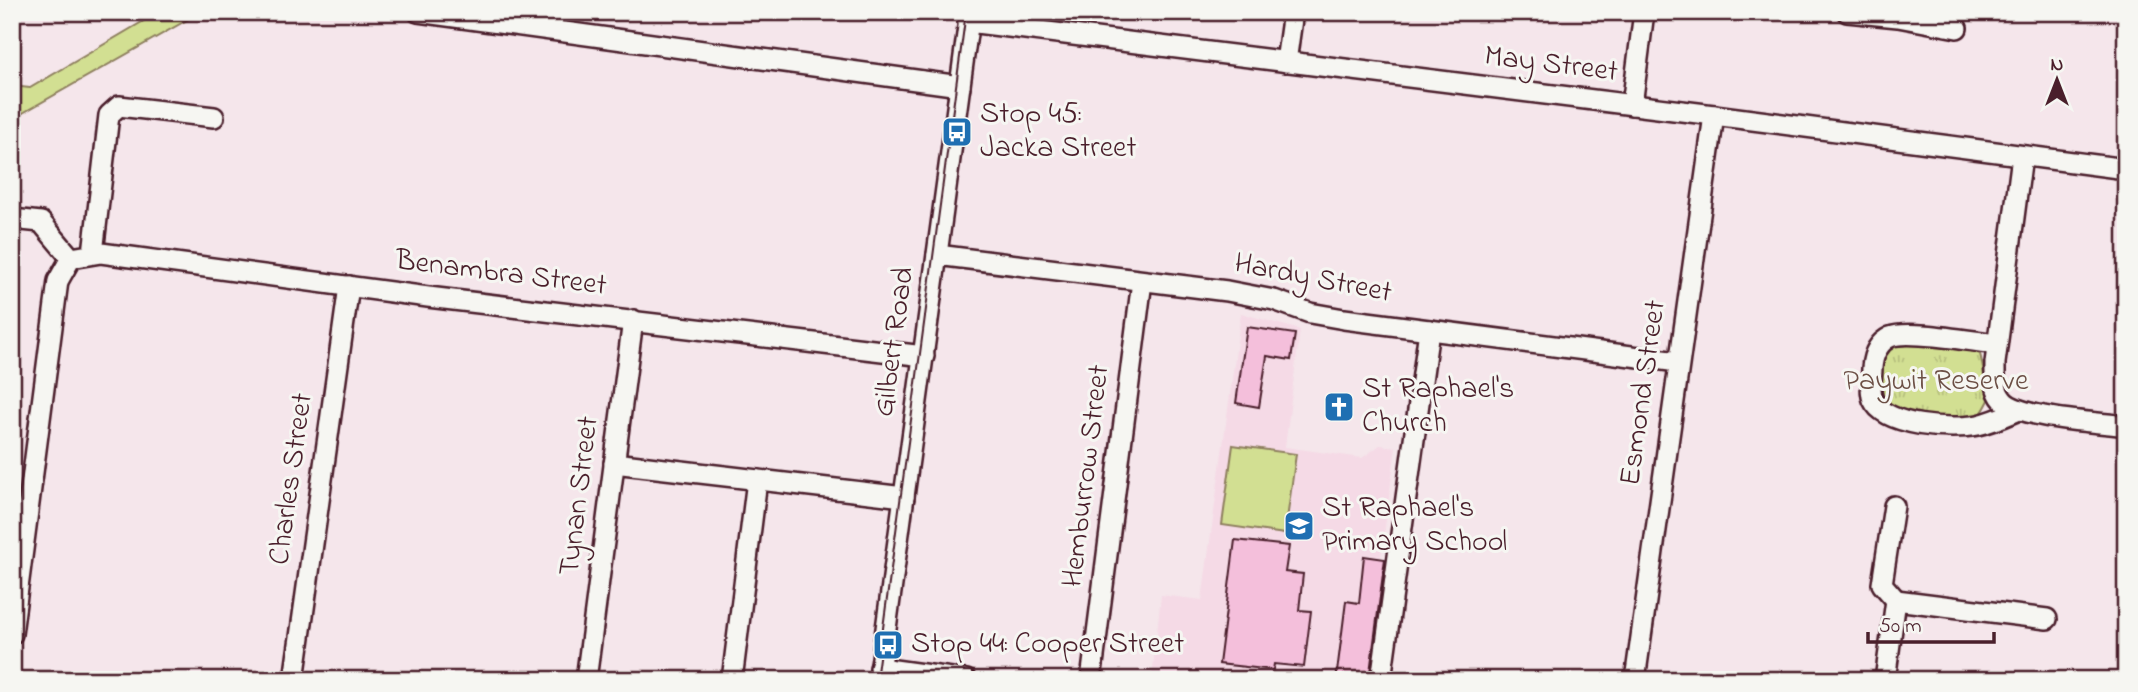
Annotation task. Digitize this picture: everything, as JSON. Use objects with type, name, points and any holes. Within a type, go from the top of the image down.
[{"type":"street","points":[[418,12],[960,86]]},
{"type":"street","points":[[1286,62],[1293,12]]},
{"type":"street","points":[[1632,105],[1644,12]]},
{"type":"street","points":[[1847,12],[1881,14],[1957,28]]},
{"type":"street","name":"Gilbert Road","points":[[879,674],[969,17]]},
{"type":"street","name":"May Street","points":[[969,17],[1286,62],[2126,169]]},
{"type":"street","points":[[93,253],[109,116],[119,106],[214,117]]},
{"type":"street","name":"Esmond Street","points":[[1635,680],[1714,115]]},
{"type":"street","points":[[2022,156],[1997,344],[1997,390],[2005,402],[2018,410],[2126,426]]},
{"type":"street","points":[[12,219],[41,222],[71,258],[58,281],[12,634]]},
{"type":"street","name":"Benambra Street","points":[[71,258],[93,253],[923,356]]},
{"type":"street","name":"Hardy Street","points":[[937,255],[1227,291],[1274,300],[1310,313],[1678,362]]},
{"type":"street","name":"Hemburrow Street","points":[[1091,680],[1142,281]]},
{"type":"street","name":"Charles Street","points":[[295,680],[349,286]]},
{"type":"street","name":"Tynan Street","points":[[586,680],[633,320]]},
{"type":"street","points":[[1381,680],[1429,330]]},
{"type":"street","points":[[1997,344],[1911,334],[1890,337],[1878,348],[1873,360],[1873,401],[1883,413],[1900,421],[1956,426],[1978,425],[2018,410]]},
{"type":"street","points":[[614,463],[904,497]]},
{"type":"street","points":[[732,680],[757,480]]},
{"type":"street","points":[[1894,506],[1882,584],[1896,600],[2047,619]]},
{"type":"street","points":[[1885,680],[1896,600]]},
{"type":"street","points":[[879,674],[966,680]]},
{"type":"shaded area","name":"St Raphael's Primary School","points":[[1241,313],[1300,330],[1285,447],[1362,458],[1380,445],[1396,447],[1364,680],[1152,678],[1161,595],[1202,600]]},
{"type":"green space","points":[[159,12],[201,12],[12,119],[12,86],[30,88]]},
{"type":"green space","name":"Paywit Reserve","points":[[1901,342],[1970,349],[1980,354],[1989,400],[1980,414],[1971,420],[1961,420],[1910,414],[1892,406],[1882,389],[1881,364],[1886,352]]},
{"type":"green space","points":[[1233,445],[1296,454],[1285,534],[1222,525]]},
{"type":"building","points":[[1247,327],[1295,334],[1291,360],[1267,356],[1259,407],[1236,403]]},
{"type":"building","points":[[1235,540],[1289,546],[1285,572],[1303,574],[1299,610],[1311,611],[1304,667],[1274,664],[1273,670],[1219,664]]},
{"type":"building","points":[[1364,556],[1385,559],[1369,680],[1336,680],[1346,601],[1359,603]]},
{"type":"tram line","points":[[876,680],[966,12]]},
{"type":"place","name":"Stop 45: Jacka Street","points":[[957,132]]},
{"type":"place","name":"St Raphael's Church","points":[[1339,407]]},
{"type":"place","name":"St Raphael's Primary School","points":[[1299,526]]},
{"type":"place","name":"Stop 44: Cooper Street","points":[[888,645]]}]
